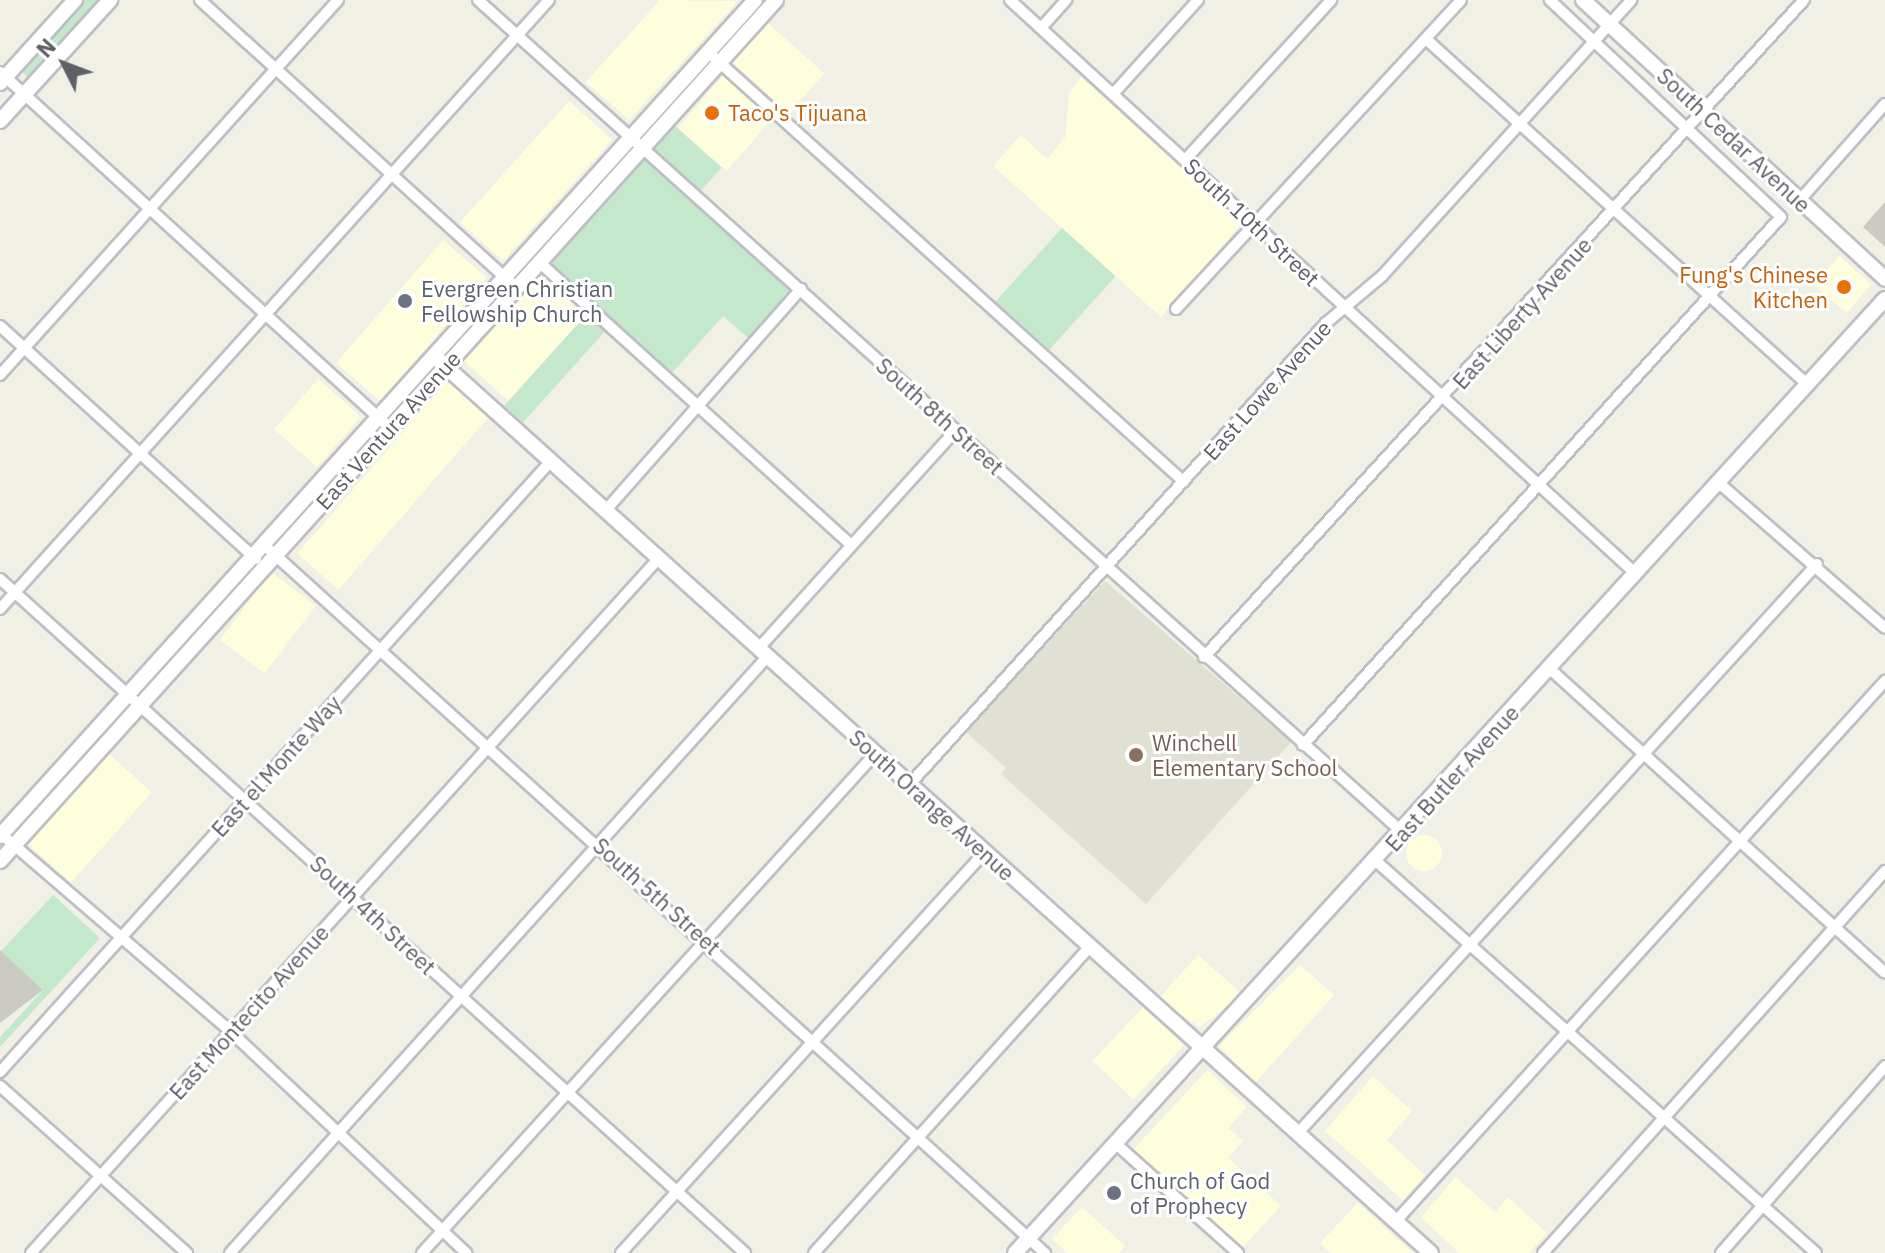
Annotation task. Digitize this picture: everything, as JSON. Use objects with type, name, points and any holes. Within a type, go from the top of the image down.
[{"type":"street","points":[[75,0],[2,77],[390,428]]},
{"type":"street","points":[[0,121],[110,0]]},
{"type":"street","points":[[200,0],[388,175],[516,288]]},
{"type":"street","points":[[0,375],[338,0]]},
{"type":"street","name":"South 8th Street","points":[[478,0],[801,289],[1204,657],[1402,832]]},
{"type":"street","points":[[0,609],[388,175],[549,0]]},
{"type":"street","name":"East Ventura Avenue","points":[[0,861],[139,706],[378,417],[755,0]]},
{"type":"street","name":"East Ventura Avenue","points":[[269,549],[390,428],[776,0]]},
{"type":"street","name":"South 10th Street","points":[[1010,0],[1636,574]]},
{"type":"street","points":[[1041,28],[1066,0]]},
{"type":"street","points":[[1113,94],[1198,0]]},
{"type":"street","points":[[1185,160],[1331,0]]},
{"type":"street","points":[[1176,309],[1461,0]]},
{"type":"street","points":[[1303,745],[1781,217],[1550,0]]},
{"type":"street","name":"South Cedar Avenue","points":[[1583,0],[1885,279]]},
{"type":"street","name":"East Lowe Avenue","points":[[909,785],[1184,482],[1520,124],[1631,0]]},
{"type":"street","name":"East Liberty Avenue","points":[[1204,657],[1615,211],[1804,0]]},
{"type":"street","points":[[1426,39],[1808,385]]},
{"type":"street","points":[[708,52],[1184,482]]},
{"type":"street","points":[[1800,200],[1885,104]]},
{"type":"street","points":[[539,262],[851,545]]},
{"type":"street","points":[[606,510],[801,289]]},
{"type":"street","name":"East Butler Avenue","points":[[1015,1253],[1376,861],[1885,299]]},
{"type":"street","points":[[0,326],[258,562]]},
{"type":"street","name":"South Orange Avenue","points":[[434,356],[1431,1253]]},
{"type":"street","points":[[230,1253],[599,845],[851,545],[955,431]]},
{"type":"street","name":"East el Monte Way","points":[[0,1072],[551,461]]},
{"type":"street","points":[[1719,483],[1817,564],[1885,628]]},
{"type":"street","name":"South 5th Street","points":[[269,549],[814,1037],[1045,1253]]},
{"type":"street","name":"East Montecito Avenue","points":[[31,1253],[659,558]]},
{"type":"street","name":"East Ventura Avenue","points":[[1,834],[127,695],[258,562]]},
{"type":"street","points":[[1298,1133],[1817,564]]},
{"type":"street","name":"South 4th Street","points":[[0,579],[354,896],[461,997],[569,1090],[745,1253]]},
{"type":"street","points":[[1550,669],[1885,973]]},
{"type":"street","points":[[1396,1221],[1885,681]]},
{"type":"street","points":[[422,1253],[875,754]]},
{"type":"street","points":[[1,834],[231,1032],[466,1253]]},
{"type":"street","points":[[621,1253],[984,853]]},
{"type":"street","points":[[1376,861],[1665,1120],[1767,1204],[1816,1253]]},
{"type":"street","points":[[1543,1253],[1885,871]]},
{"type":"street","points":[[814,1253],[1090,947]]},
{"type":"street","points":[[1721,1253],[1885,1066]]},
{"type":"street","points":[[0,1086],[187,1253]]},
{"type":"street","points":[[1115,1143],[1238,1253]]},
{"type":"street","points":[[1218,1253],[1227,1243]]},
{"type":"shaded area","points":[[81,0],[104,0],[30,79],[20,70]]},
{"type":"shaded area","points":[[660,0],[738,1],[629,120],[586,82]]},
{"type":"shaded area","points":[[767,22],[824,74],[789,113],[732,61]]},
{"type":"shaded area","points":[[723,76],[772,119],[727,171],[678,128]]},
{"type":"shaded area","points":[[1081,77],[1242,223],[1161,317],[993,166],[1021,135],[1047,159],[1065,138],[1069,93]]},
{"type":"shaded area","points":[[569,101],[612,140],[503,261],[460,222]]},
{"type":"shaded area","points":[[674,125],[722,168],[700,192],[653,149]]},
{"type":"shaded area","points":[[645,160],[789,290],[749,339],[723,316],[672,373],[551,264]]},
{"type":"shaded area","points":[[1062,228],[1116,276],[1049,350],[996,302]]},
{"type":"shaded area","points":[[443,240],[487,278],[380,401],[336,363]]},
{"type":"shaded area","name":"Fung's Chinese Kitchen","points":[[1839,256],[1871,284],[1847,313],[1814,285]]},
{"type":"shaded area","points":[[542,275],[586,314],[508,401],[464,361]]},
{"type":"shaded area","points":[[586,315],[605,332],[523,422],[504,406]]},
{"type":"shaded area","points":[[318,379],[361,416],[317,467],[274,430]]},
{"type":"shaded area","points":[[448,380],[490,416],[339,590],[297,554]]},
{"type":"shaded area","points":[[271,572],[316,606],[265,674],[220,640]]},
{"type":"shaded area","name":"Winchell Elementary School","points":[[1105,581],[1291,742],[1146,904],[1001,774],[1006,768],[966,732]]},
{"type":"shaded area","points":[[108,753],[152,792],[71,882],[27,843]]},
{"type":"shaded area","points":[[1424,835],[1437,840],[1442,853],[1437,866],[1424,871],[1411,866],[1406,853],[1411,840]]},
{"type":"shaded area","points":[[53,895],[100,938],[0,1047],[0,1037],[43,990],[1,951]]},
{"type":"shaded area","points":[[1198,955],[1242,994],[1200,1027],[1157,1000]]},
{"type":"shaded area","points":[[1300,965],[1334,995],[1255,1083],[1219,1046]]},
{"type":"shaded area","points":[[1143,1007],[1184,1045],[1133,1099],[1093,1061]]},
{"type":"shaded area","points":[[1207,1070],[1247,1107],[1228,1128],[1243,1141],[1228,1158],[1281,1206],[1243,1247],[1134,1149]]},
{"type":"shaded area","points":[[1373,1076],[1412,1111],[1387,1140],[1425,1175],[1403,1200],[1325,1131]]},
{"type":"shaded area","points":[[1456,1177],[1495,1212],[1508,1197],[1547,1233],[1529,1253],[1459,1253],[1421,1217]]},
{"type":"shaded area","points":[[1358,1203],[1413,1253],[1331,1253],[1320,1243]]},
{"type":"shaded area","points":[[1082,1207],[1125,1246],[1119,1253],[1067,1253],[1052,1239]]},
{"type":"building","points":[[1885,202],[1885,247],[1863,227]]},
{"type":"building","points":[[0,950],[43,990],[0,1023]]},
{"type":"place","name":"Taco's Tijuana","points":[[712,113]]},
{"type":"place","name":"Fung's Chinese Kitchen","points":[[1844,287]]},
{"type":"place","name":"Evergreen Christian Fellowship Church","points":[[405,301]]},
{"type":"place","name":"Winchell Elementary School","points":[[1136,755]]},
{"type":"place","name":"Church of God of Prophecy","points":[[1114,1193]]}]
